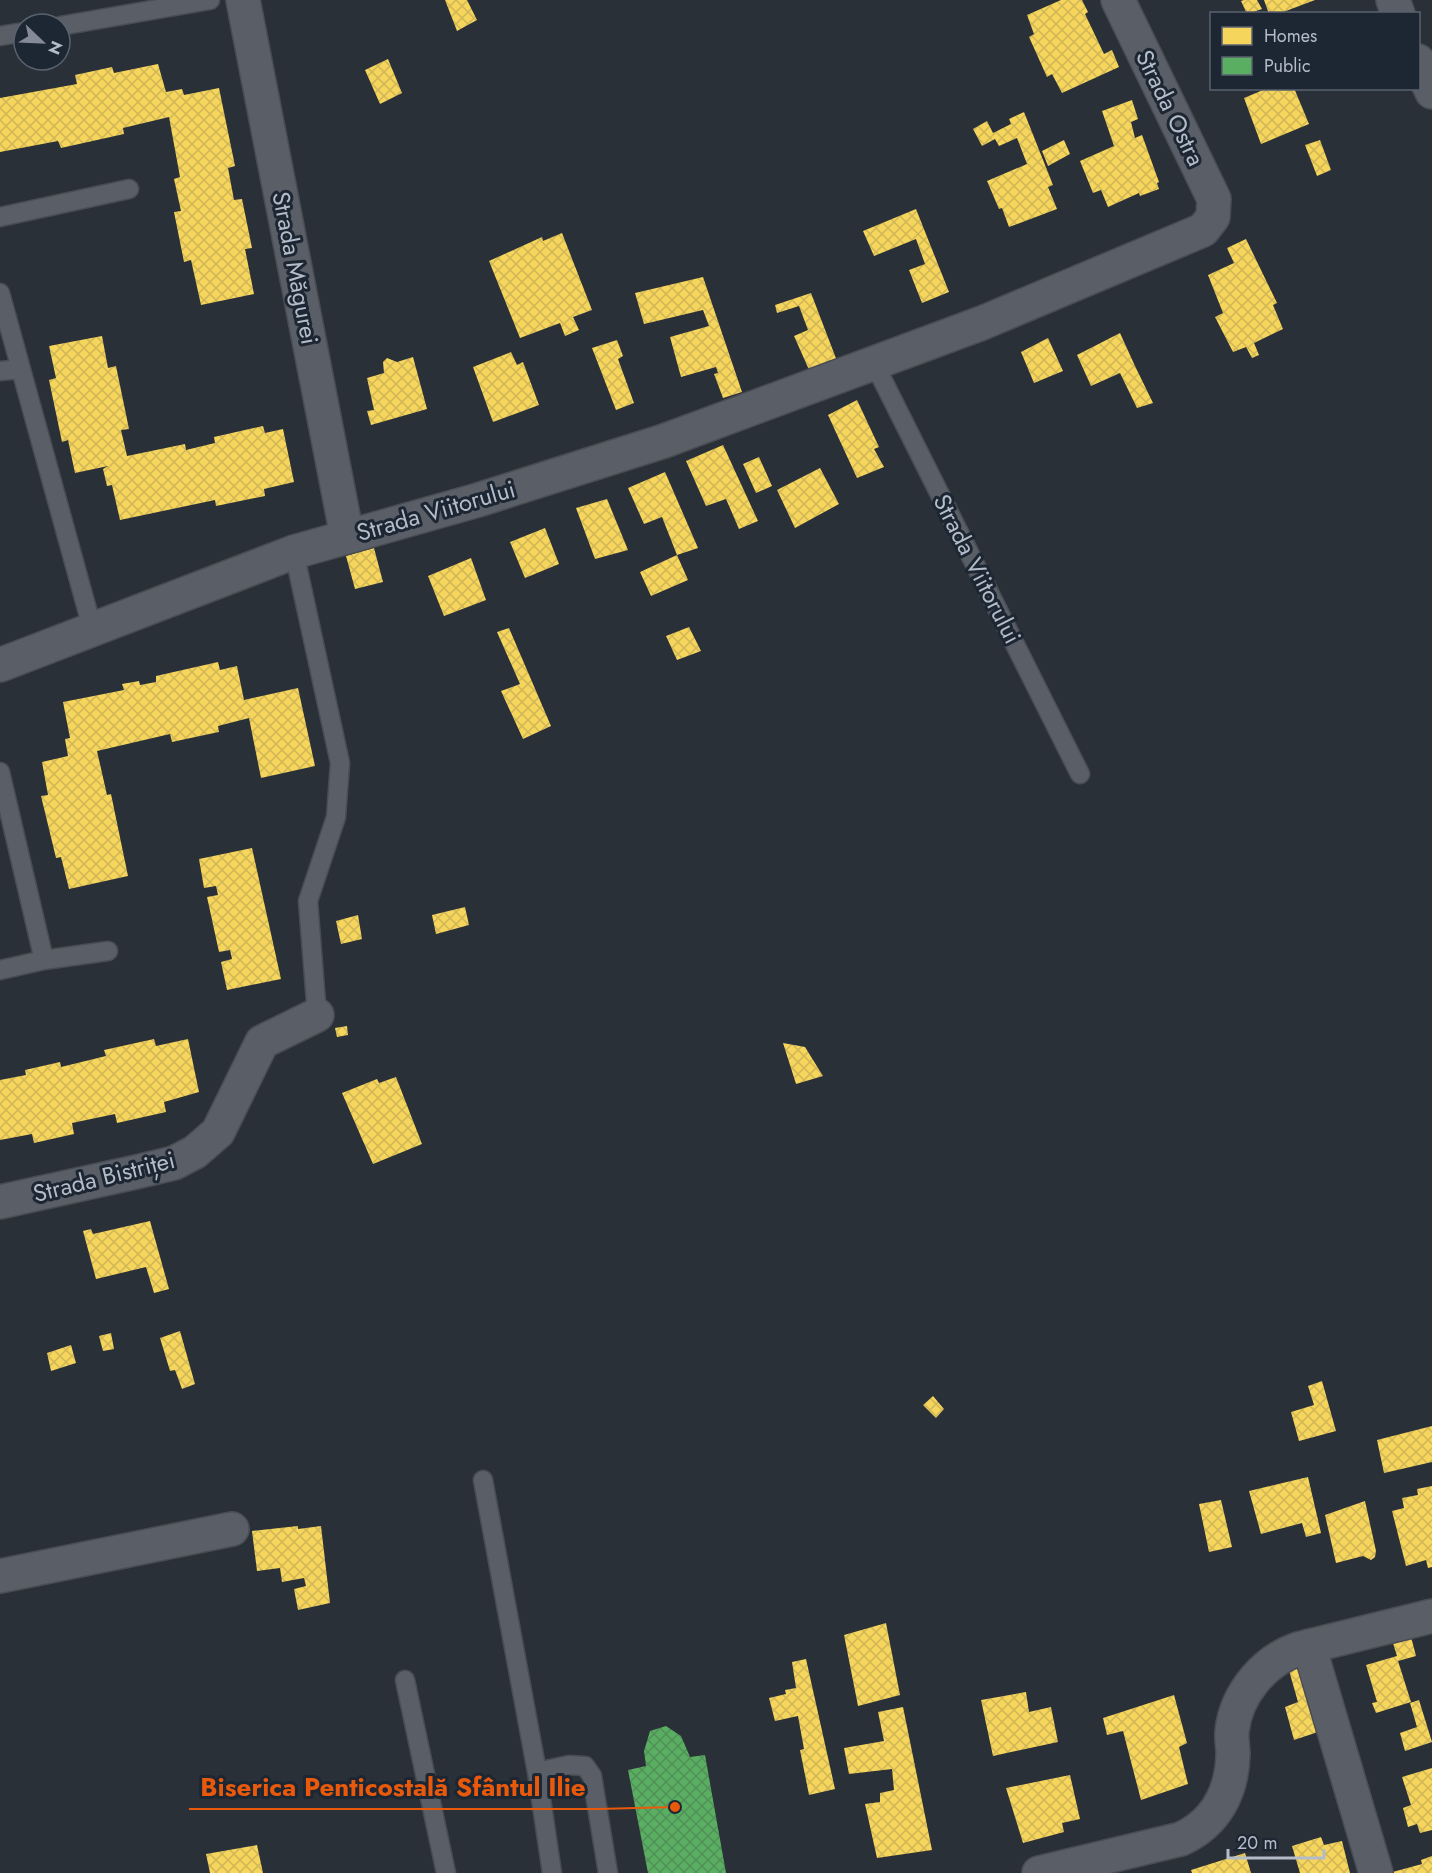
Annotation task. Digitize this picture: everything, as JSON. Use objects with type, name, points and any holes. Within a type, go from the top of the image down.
[{"type":"street","name":"Strada Măgurei","points":[[243,0],[346,536]]},
{"type":"street","name":"Strada Ostra","points":[[1118,0],[1214,199],[1213,217]]},
{"type":"street","points":[[1420,63],[1432,92]]},
{"type":"street","name":"Strada Viitorului","points":[[0,665],[294,552],[478,500],[664,441],[982,323],[1203,230],[1213,217]]},
{"type":"street","name":"Strada Bistriței","points":[[0,1202],[136,1173],[174,1163],[195,1152],[218,1132],[262,1042],[317,1015]]},
{"type":"street","points":[[0,1576],[232,1529]]},
{"type":"street","points":[[1039,1873],[1181,1839],[1209,1822],[1220,1807],[1232,1768],[1232,1731],[1237,1709],[1264,1667],[1278,1656],[1309,1646],[1432,1616]]},
{"type":"street","points":[[1309,1646],[1376,1873]]},
{"type":"lane","points":[[72,24],[210,0]]},
{"type":"lane","points":[[0,217],[129,189]]},
{"type":"lane","points":[[0,293],[93,631]]},
{"type":"lane","name":"Strada Viitorului","points":[[874,363],[1080,774]]},
{"type":"lane","points":[[0,371],[21,369]]},
{"type":"lane","points":[[294,552],[340,763],[336,817],[308,901],[317,1015]]},
{"type":"lane","points":[[0,772],[44,960]]},
{"type":"lane","points":[[0,970],[44,960],[108,951]]},
{"type":"lane","points":[[483,1480],[537,1772],[552,1873]]},
{"type":"lane","points":[[405,1680],[446,1873]]},
{"type":"lane","points":[[537,1772],[569,1765],[585,1766],[592,1776],[608,1873]]},
{"type":"building: Homes","points":[[445,0],[467,0],[477,20],[457,31]]},
{"type":"building: Homes","points":[[1061,0],[1082,0],[1088,12],[1085,14],[1104,54],[1112,50],[1119,67],[1062,93],[1052,74],[1047,77],[1029,37],[1034,34],[1027,15]]},
{"type":"building: Homes","points":[[1257,0],[1262,9],[1246,12],[1241,1]]},
{"type":"building: Homes","points":[[1264,0],[1315,0],[1283,12],[1268,12]]},
{"type":"building: Homes","points":[[388,59],[402,93],[380,104],[365,70]]},
{"type":"building: Homes","points":[[158,64],[166,92],[182,89],[184,95],[219,88],[235,166],[228,168],[234,200],[242,199],[252,248],[245,249],[254,294],[201,305],[191,260],[184,262],[174,212],[181,211],[174,179],[180,177],[169,117],[123,128],[124,134],[61,148],[58,141],[0,152],[0,98],[77,84],[75,75],[112,67],[114,73]]},
{"type":"building: Homes","points":[[1263,90],[1295,90],[1309,124],[1261,144],[1244,98]]},
{"type":"building: Homes","points":[[1132,100],[1138,119],[1131,122],[1135,138],[1142,135],[1159,182],[1157,183],[1159,189],[1140,196],[1139,193],[1108,207],[1101,190],[1093,193],[1080,161],[1114,146],[1102,111]]},
{"type":"building: Homes","points":[[1024,112],[1053,185],[1048,187],[1057,209],[1009,227],[1002,208],[999,209],[987,181],[1027,164],[1017,138],[999,146],[995,139],[982,146],[973,129],[987,121],[993,133],[1011,124],[1009,119]]},
{"type":"building: Homes","points":[[1064,140],[1070,154],[1048,166],[1042,151]]},
{"type":"building: Homes","points":[[1320,140],[1331,170],[1317,176],[1305,145]]},
{"type":"building: Homes","points":[[916,209],[949,292],[922,303],[909,270],[925,264],[916,239],[874,256],[863,231]]},
{"type":"building: Homes","points":[[562,233],[592,310],[573,317],[579,330],[565,336],[560,323],[520,338],[489,261],[542,237],[543,241]]},
{"type":"building: Homes","points":[[1246,239],[1277,303],[1273,305],[1283,329],[1254,343],[1259,355],[1252,358],[1246,347],[1233,352],[1215,317],[1223,313],[1208,275],[1234,263],[1227,248]]},
{"type":"building: Homes","points":[[703,277],[742,392],[723,398],[714,374],[718,373],[716,367],[681,377],[670,337],[709,326],[703,310],[644,324],[635,293]]},
{"type":"building: Homes","points":[[811,293],[837,361],[810,372],[794,336],[808,330],[799,306],[777,313],[775,305]]},
{"type":"building: Homes","points":[[1120,333],[1153,403],[1137,408],[1120,373],[1091,386],[1077,355]]},
{"type":"building: Homes","points":[[102,336],[108,368],[116,366],[129,429],[121,430],[127,456],[185,444],[186,450],[215,443],[214,437],[263,426],[265,433],[283,429],[294,482],[264,489],[265,496],[216,506],[215,500],[120,520],[112,485],[107,486],[103,469],[108,466],[75,473],[68,440],[62,442],[49,380],[56,378],[49,346]]},
{"type":"building: Homes","points":[[1048,338],[1063,371],[1034,383],[1021,352]]},
{"type":"building: Homes","points":[[617,340],[623,356],[618,359],[634,403],[616,410],[592,348]]},
{"type":"building: Homes","points":[[511,352],[517,365],[523,362],[539,405],[493,422],[473,367]]},
{"type":"building: Homes","points":[[413,357],[427,409],[371,425],[367,411],[374,410],[367,378],[384,373],[383,362],[387,358],[397,362]]},
{"type":"building: Homes","points":[[857,400],[879,447],[874,449],[884,467],[857,478],[828,415]]},
{"type":"building: Homes","points":[[723,445],[758,521],[739,529],[726,499],[706,506],[686,461]]},
{"type":"building: Homes","points":[[759,457],[772,486],[756,493],[743,464]]},
{"type":"building: Homes","points":[[820,468],[839,504],[795,528],[777,490]]},
{"type":"building: Homes","points":[[665,472],[698,548],[677,555],[662,517],[644,524],[628,488]]},
{"type":"building: Homes","points":[[607,499],[628,550],[595,559],[576,508]]},
{"type":"building: Homes","points":[[545,528],[559,564],[525,578],[510,542]]},
{"type":"building: Homes","points":[[374,548],[383,582],[355,589],[346,556]]},
{"type":"building: Homes","points":[[677,555],[688,580],[651,596],[640,572]]},
{"type":"building: Homes","points":[[471,558],[486,600],[444,616],[428,576]]},
{"type":"building: Homes","points":[[689,627],[701,651],[677,660],[666,636]]},
{"type":"building: Homes","points":[[509,628],[551,726],[523,739],[501,691],[520,684],[497,632]]},
{"type":"building: Homes","points":[[218,662],[220,670],[237,666],[244,700],[298,688],[315,766],[261,778],[249,718],[218,726],[219,732],[172,742],[170,734],[97,751],[107,795],[111,794],[128,876],[69,889],[61,857],[56,858],[41,796],[48,795],[42,762],[68,756],[65,739],[70,738],[63,702],[124,690],[122,684],[139,681],[140,685],[156,682],[156,676]]},
{"type":"building: Homes","points":[[252,848],[281,979],[227,990],[221,962],[232,959],[230,950],[219,952],[207,897],[218,895],[216,886],[204,888],[199,859]]},
{"type":"building: Homes","points":[[465,907],[469,925],[436,934],[432,915]]},
{"type":"building: Homes","points":[[358,915],[362,939],[341,944],[336,921]]},
{"type":"building: Homes","points":[[347,1026],[348,1035],[337,1037],[335,1028]]},
{"type":"building: Homes","points":[[154,1039],[156,1046],[188,1039],[199,1092],[164,1102],[166,1112],[117,1123],[115,1114],[72,1123],[74,1134],[34,1143],[32,1134],[0,1140],[0,1080],[26,1075],[25,1070],[60,1062],[61,1067],[106,1056],[104,1050]]},
{"type":"building: Homes","points":[[783,1043],[805,1047],[823,1076],[796,1084]]},
{"type":"building: Homes","points":[[396,1077],[422,1144],[373,1164],[342,1093],[377,1079],[379,1083]]},
{"type":"building: Homes","points":[[150,1221],[169,1289],[154,1293],[146,1267],[96,1279],[83,1231],[91,1229],[93,1234]]},
{"type":"building: Homes","points":[[180,1331],[195,1384],[182,1389],[175,1370],[170,1371],[160,1338]]},
{"type":"building: Homes","points":[[111,1333],[114,1349],[103,1351],[99,1336]]},
{"type":"building: Homes","points":[[71,1345],[76,1363],[51,1371],[47,1353]]},
{"type":"building: Homes","points":[[1322,1381],[1336,1431],[1299,1441],[1291,1412],[1314,1405],[1308,1386]]},
{"type":"building: Homes","points":[[933,1396],[944,1409],[936,1418],[923,1405]]},
{"type":"building: Homes","points":[[1432,1426],[1432,1462],[1384,1473],[1377,1440]]},
{"type":"building: Homes","points":[[1308,1477],[1321,1533],[1306,1537],[1302,1523],[1261,1534],[1249,1491]]},
{"type":"building: Homes","points":[[1432,1486],[1432,1567],[1428,1568],[1426,1560],[1406,1566],[1392,1511],[1404,1508],[1402,1498],[1418,1495],[1417,1489]]},
{"type":"building: Homes","points":[[1221,1500],[1232,1547],[1209,1552],[1199,1504]]},
{"type":"building: Homes","points":[[1365,1501],[1376,1551],[1375,1557],[1371,1560],[1363,1556],[1336,1563],[1325,1515]]},
{"type":"building: Homes","points":[[298,1526],[298,1529],[321,1526],[330,1603],[298,1610],[294,1589],[306,1586],[304,1578],[282,1582],[280,1568],[257,1571],[252,1531]]},
{"type":"building: Homes","points":[[886,1623],[900,1695],[858,1706],[844,1635]]},
{"type":"building: Homes","points":[[1410,1633],[1416,1656],[1398,1661],[1411,1702],[1376,1713],[1372,1703],[1377,1702],[1366,1665],[1397,1656],[1391,1637]]},
{"type":"building: Homes","points":[[806,1659],[835,1789],[809,1795],[800,1750],[804,1749],[798,1716],[775,1721],[769,1698],[786,1694],[785,1690],[796,1688],[792,1662]]},
{"type":"building: Homes","points":[[1299,1663],[1318,1732],[1294,1740],[1285,1707],[1298,1702],[1288,1667]]},
{"type":"building: Homes","points":[[1026,1692],[1029,1712],[1051,1707],[1058,1742],[993,1756],[981,1700]]},
{"type":"building: Homes","points":[[1174,1695],[1187,1743],[1179,1747],[1188,1784],[1141,1800],[1123,1731],[1107,1735],[1103,1718]]},
{"type":"building: Homes","points":[[1419,1700],[1432,1742],[1405,1751],[1400,1733],[1417,1727],[1410,1703]]},
{"type":"building: Homes","points":[[903,1707],[932,1850],[877,1858],[865,1804],[880,1802],[880,1793],[894,1790],[892,1769],[849,1774],[844,1748],[884,1741],[878,1712]]},
{"type":"building: Homes","points":[[1432,1768],[1432,1830],[1420,1833],[1417,1824],[1408,1827],[1403,1808],[1411,1805],[1402,1777]]},
{"type":"building: Homes","points":[[1070,1775],[1080,1819],[1062,1823],[1064,1832],[1023,1843],[1006,1788]]},
{"type":"building: Homes","points":[[1321,1837],[1324,1845],[1342,1841],[1350,1873],[1300,1873],[1292,1846]]},
{"type":"building: Homes","points":[[257,1845],[263,1873],[210,1873],[206,1854]]},
{"type":"building: Homes","points":[[1245,1853],[1251,1873],[1192,1873],[1191,1870]]},
{"type":"building: Homes","points":[[1432,1856],[1432,1873],[1389,1873],[1422,1864],[1421,1860]]},
{"type":"building: Public","points":[[666,1726],[681,1736],[690,1757],[705,1755],[726,1873],[648,1873],[628,1770],[646,1766],[644,1751],[650,1731]]},
{"type":"place","name":"Biserica Penticostală Sfântul Ilie","points":[[675,1807]]}]
